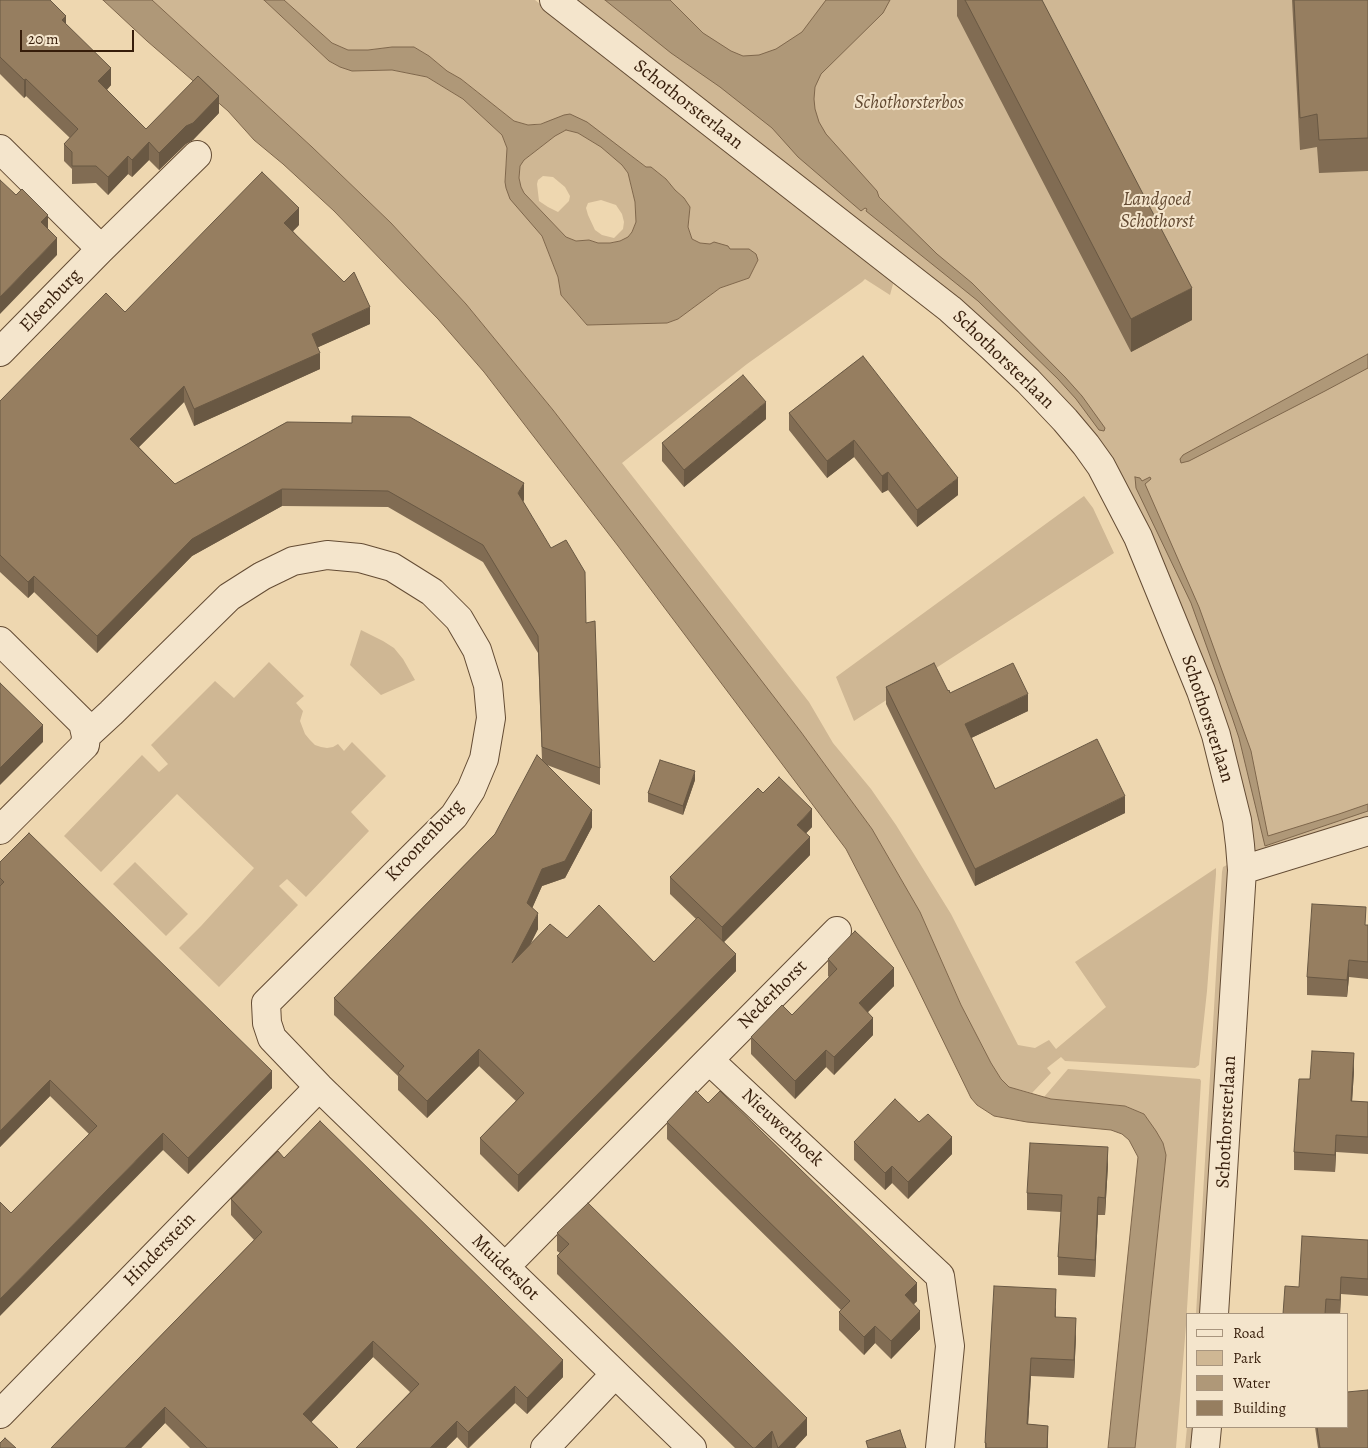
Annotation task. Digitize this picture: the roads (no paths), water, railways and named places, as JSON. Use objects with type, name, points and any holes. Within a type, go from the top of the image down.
[{"type":"street","name":"Schothorsterlaan","points":[[554,0],[950,309],[1028,381],[1086,445],[1101,466],[1138,537],[1201,691],[1216,735],[1237,820],[1242,870],[1214,1313]]},
{"type":"street","points":[[0,148],[102,249]]},
{"type":"street","name":"Elsenburg","points":[[0,352],[197,155]]},
{"type":"street","name":"Kroonenburg","points":[[0,830],[85,745],[86,736],[229,597],[262,576],[293,561],[327,555],[360,558],[392,566],[432,592],[459,619],[478,650],[488,685],[491,718],[484,759],[471,790],[454,816],[266,1003],[267,1023],[272,1038],[319,1087]]},
{"type":"street","points":[[0,641],[83,723],[86,736]]},
{"type":"street","points":[[1242,870],[1368,831]]},
{"type":"street","name":"Nederhorst","points":[[709,1060],[837,931]]},
{"type":"street","points":[[505,1267],[709,1060]]},
{"type":"street","name":"Nieuwerhoek","points":[[709,1060],[940,1276],[950,1346],[940,1448]]},
{"type":"street","name":"Muiderslot","points":[[319,1087],[692,1448]]},
{"type":"street","name":"Hinderstein","points":[[0,1414],[319,1087]]},
{"type":"street","points":[[545,1448],[615,1374]]},
{"type":"street","points":[[1205,1448],[1206,1428]]},
{"type":"water","points":[[103,0],[152,0],[312,147],[391,223],[466,304],[553,410],[801,732],[872,829],[920,912],[961,1005],[1001,1079],[1009,1087],[1051,1099],[1125,1106],[1144,1114],[1163,1143],[1166,1155],[1135,1448],[1108,1448],[1138,1157],[1129,1140],[1122,1134],[1111,1130],[1027,1122],[994,1116],[977,1105],[971,1098],[913,979],[846,849],[618,546],[484,372],[438,319],[334,211],[254,140],[228,111]]},
{"type":"water","points":[[264,0],[284,0],[332,43],[348,50],[414,47],[461,79],[514,121],[528,125],[541,124],[570,114],[587,122],[646,167],[651,167],[666,179],[684,198],[690,207],[688,227],[692,239],[700,243],[710,244],[714,242],[728,246],[730,249],[749,249],[756,254],[758,260],[749,278],[720,288],[678,319],[667,323],[587,325],[561,295],[558,277],[542,236],[510,199],[505,182],[507,148],[502,135],[463,99],[427,77],[392,70],[352,71],[329,61]],"holes":[[[566,130],[578,133],[601,147],[622,165],[628,173],[635,202],[636,222],[628,237],[620,241],[598,243],[589,240],[576,241],[566,237],[524,193],[521,187],[519,178],[520,166],[524,160],[555,136]]]},
{"type":"water","points":[[605,0],[670,0],[703,33],[731,51],[743,56],[759,55],[776,49],[802,32],[826,0],[890,0],[883,13],[821,74],[815,87],[814,99],[819,122],[826,134],[877,191],[879,197],[937,254],[972,283],[1065,377],[1082,396],[1105,428],[1104,431],[1099,430],[1058,379],[978,301],[866,211],[867,209],[865,208],[861,211],[798,157],[772,128],[720,87],[671,53]]},
{"type":"water","points":[[1368,354],[1368,368],[1189,461],[1181,463],[1180,459],[1183,455]]},
{"type":"water","points":[[1135,477],[1140,478],[1142,481],[1150,477],[1151,479],[1145,484],[1199,607],[1251,751],[1268,836],[1368,804],[1368,811],[1265,846],[1239,738],[1232,717],[1191,603],[1136,488]]},
{"type":"park label","name":"Schothorsterbos","points":[[909,103]]},
{"type":"park label","name":"Landgoed Schothorst","points":[[1157,211]]}]
